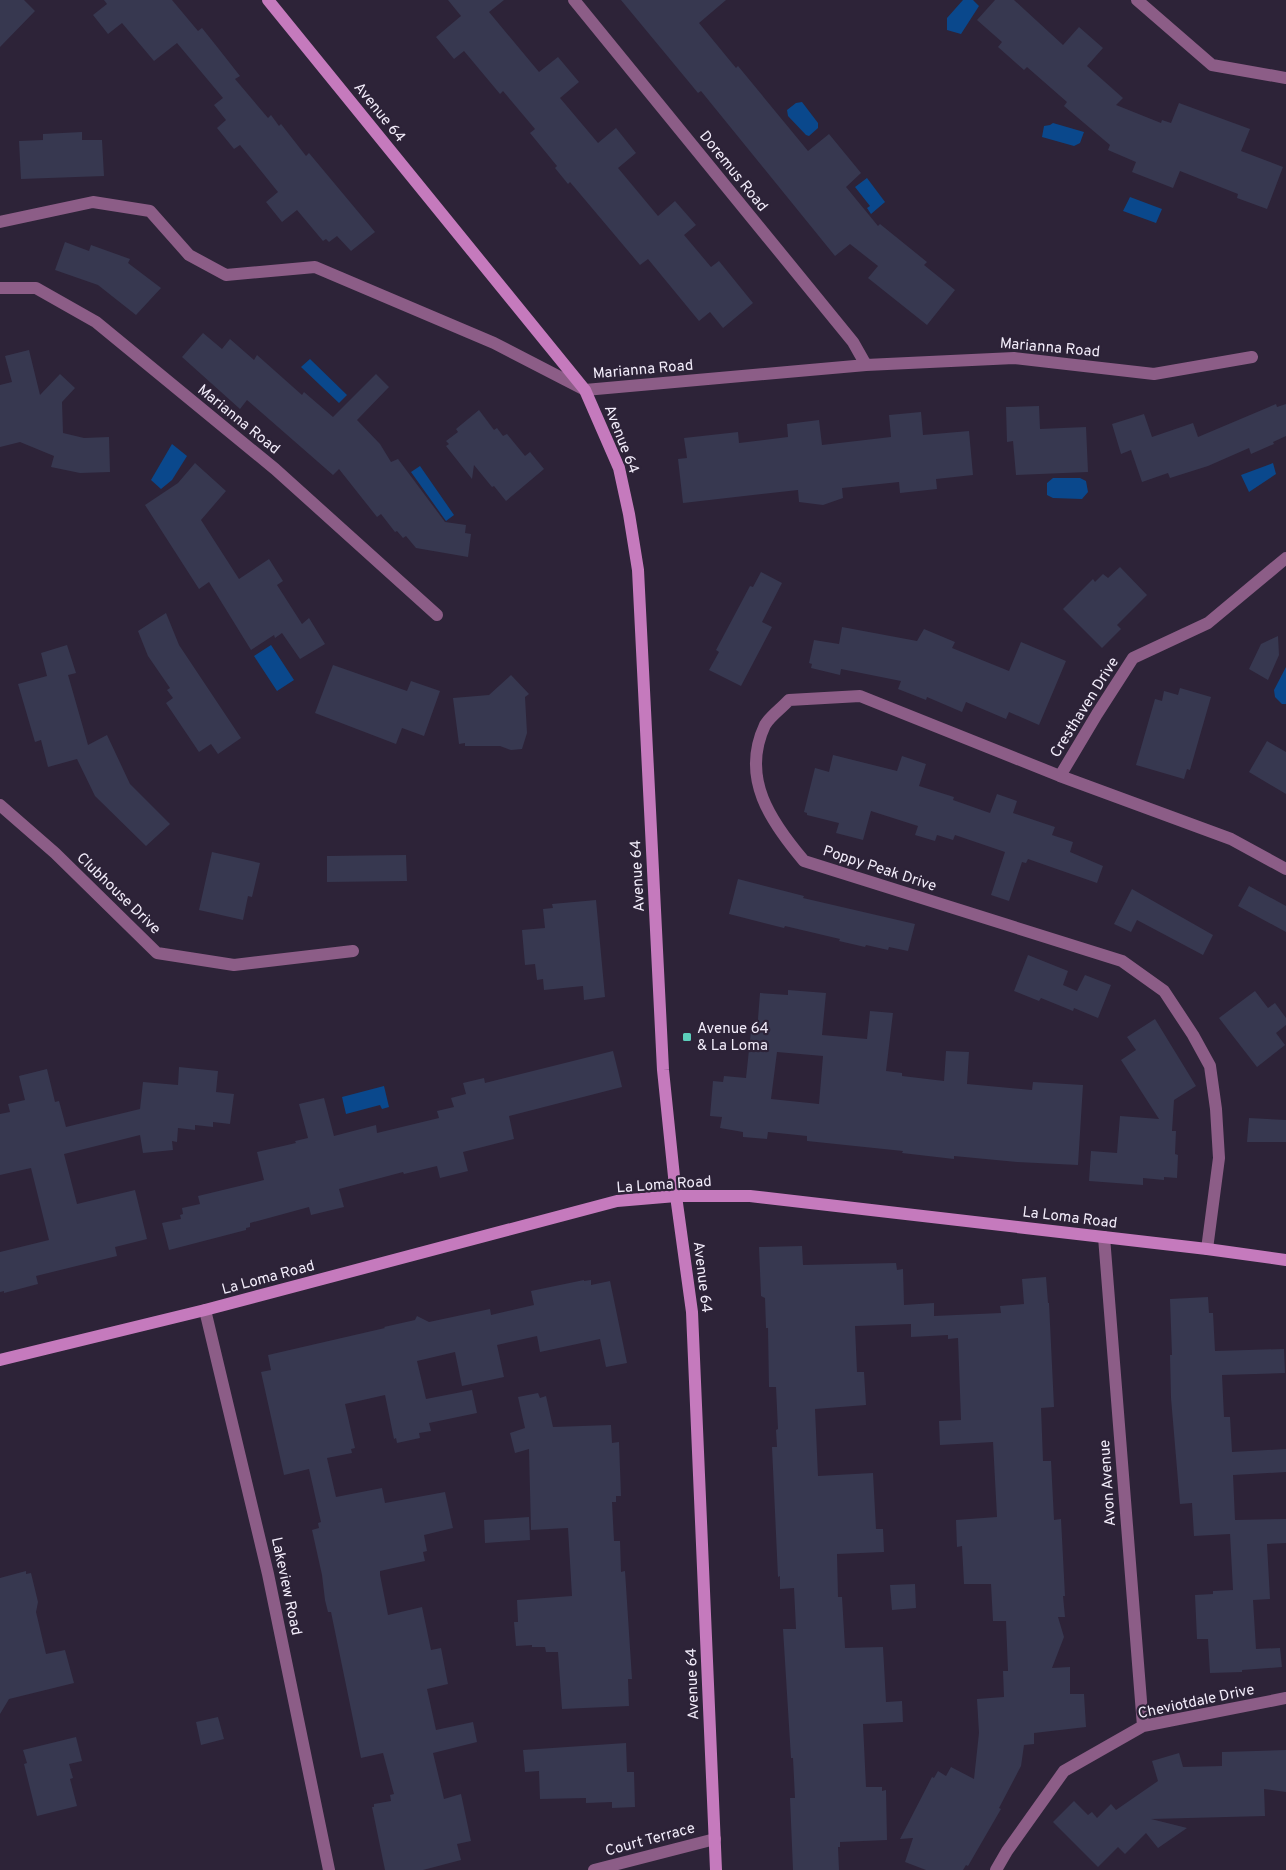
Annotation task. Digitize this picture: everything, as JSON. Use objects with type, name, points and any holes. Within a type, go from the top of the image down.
[{"type":"street","name":"Avenue 64","points":[[268,0],[585,390],[619,468],[638,570],[663,1070],[676,1196],[692,1312],[716,1870]]},
{"type":"street","name":"Doremus Road","points":[[574,0],[853,342],[866,365]]},
{"type":"street","points":[[1137,0],[1212,65],[1286,78]]},
{"type":"street","name":"Marianna Road","points":[[0,222],[93,202],[150,211],[189,255],[226,275],[316,267],[494,343],[585,390],[866,365],[1014,358],[1154,374],[1252,357]]},
{"type":"street","name":"Marianna Road","points":[[0,288],[36,288],[96,322],[275,470],[437,615]]},
{"type":"street","name":"Cresthaven Drive","points":[[1060,776],[1096,714],[1133,658],[1208,622],[1286,558]]},
{"type":"street","name":"Poppy Peak Drive","points":[[1206,1249],[1220,1158],[1210,1066],[1164,990],[1122,962],[804,861],[780,832],[760,793],[755,758],[766,724],[789,700],[860,696],[1060,776],[1230,838],[1286,869]]},
{"type":"street","name":"Clubhouse Drive","points":[[0,806],[55,853],[157,953],[234,965],[353,952]]},
{"type":"street","name":"La Loma Road","points":[[0,1360],[205,1310],[617,1202],[676,1196],[750,1196],[1286,1260]]},
{"type":"street","name":"Avon Avenue","points":[[1104,1237],[1143,1726]]},
{"type":"street","name":"Lakeview Road","points":[[205,1310],[268,1574],[329,1870]]},
{"type":"street","name":"Cheviotdale Drive","points":[[996,1870],[1007,1851],[1064,1771],[1143,1726],[1286,1698]]},
{"type":"street","name":"Court Terrace","points":[[594,1870],[715,1839]]},
{"type":"water","points":[[963,0],[973,0],[979,6],[961,34],[947,30],[947,18]]},
{"type":"water","points":[[802,102],[818,123],[818,128],[809,136],[788,116],[787,110],[796,103]]},
{"type":"water","points":[[1053,123],[1084,132],[1080,143],[1074,146],[1042,137],[1044,126]]},
{"type":"water","points":[[867,178],[885,202],[871,214],[867,208],[870,206],[855,187]]},
{"type":"water","points":[[1130,197],[1162,209],[1156,223],[1123,211]]},
{"type":"water","points":[[310,359],[347,395],[339,403],[301,367]]},
{"type":"water","points":[[172,444],[187,456],[172,480],[161,489],[151,480]]},
{"type":"water","points":[[1273,463],[1276,474],[1249,492],[1241,475]]},
{"type":"water","points":[[420,466],[454,515],[446,521],[411,472]]},
{"type":"water","points":[[1053,478],[1080,478],[1086,481],[1088,492],[1082,499],[1053,498],[1047,495],[1047,483]]},
{"type":"water","points":[[271,645],[294,680],[277,691],[254,656]]},
{"type":"water","points":[[1286,667],[1286,704],[1282,704],[1275,697],[1274,690]]},
{"type":"water","points":[[384,1086],[389,1107],[382,1109],[380,1105],[346,1114],[342,1097]]},
{"type":"building","points":[[0,0],[24,0],[35,11],[0,47]]},
{"type":"building","points":[[104,0],[172,0],[198,31],[202,28],[240,76],[235,79],[268,118],[271,115],[279,126],[281,124],[306,156],[309,153],[375,232],[351,251],[337,236],[329,242],[326,239],[323,241],[297,210],[282,222],[266,202],[278,192],[240,145],[234,149],[217,128],[226,120],[214,105],[223,98],[177,43],[154,61],[122,23],[108,34],[93,15],[107,4]]},
{"type":"building","points":[[448,0],[504,0],[489,12],[539,72],[558,57],[579,82],[560,98],[598,143],[616,128],[636,153],[618,168],[658,216],[675,201],[696,225],[684,235],[711,267],[719,261],[753,303],[723,328],[710,312],[699,321],[648,259],[640,265],[570,182],[568,184],[555,168],[557,166],[530,133],[535,129],[503,91],[500,94],[464,51],[454,59],[436,37],[461,16]]},
{"type":"building","points":[[621,0],[726,0],[699,23],[736,68],[738,66],[808,151],[829,134],[861,173],[846,187],[878,226],[880,224],[927,262],[924,265],[955,290],[927,325],[868,278],[878,266],[850,244],[835,256],[701,91],[698,93]]},
{"type":"building","points":[[995,0],[1014,0],[1063,45],[1079,27],[1103,48],[1087,66],[1123,98],[1116,105],[1161,123],[1162,120],[1171,123],[1179,103],[1250,129],[1241,151],[1283,167],[1267,209],[1237,198],[1238,194],[1180,171],[1173,188],[1132,172],[1136,162],[1108,150],[1110,145],[1064,106],[1067,102],[1027,67],[1024,70],[998,47],[1002,42],[977,20]]},
{"type":"building","points":[[82,132],[82,140],[102,140],[104,176],[21,179],[19,141],[43,140],[43,134]]},
{"type":"building","points":[[65,242],[89,251],[91,245],[130,259],[128,263],[161,288],[136,315],[98,285],[55,270]]},
{"type":"building","points":[[203,333],[222,349],[230,339],[254,360],[257,355],[302,395],[304,392],[333,417],[376,374],[389,387],[357,420],[380,444],[391,462],[398,459],[445,522],[466,525],[465,533],[471,534],[468,557],[416,548],[406,536],[403,538],[397,531],[395,532],[381,514],[377,517],[339,469],[333,475],[247,400],[240,409],[182,357]]},
{"type":"building","points":[[29,350],[40,395],[60,374],[75,388],[62,402],[63,433],[84,438],[109,437],[110,472],[80,473],[51,467],[54,456],[20,442],[0,447],[0,385],[12,382],[5,356]]},
{"type":"building","points":[[1276,404],[1277,407],[1286,404],[1286,436],[1273,442],[1274,444],[1251,454],[1249,448],[1208,466],[1170,478],[1168,473],[1142,482],[1131,450],[1121,454],[1112,424],[1144,414],[1152,437],[1193,423],[1198,437]]},
{"type":"building","points":[[1039,406],[1040,429],[1086,427],[1088,472],[1016,475],[1013,441],[1007,442],[1006,407]]},
{"type":"building","points":[[479,410],[494,430],[497,428],[503,436],[507,434],[525,456],[530,452],[544,469],[506,501],[474,465],[472,479],[446,446],[449,444],[446,441],[458,432],[456,429]]},
{"type":"building","points":[[921,412],[923,435],[969,431],[973,475],[936,479],[937,489],[900,493],[899,482],[842,488],[843,498],[823,505],[799,502],[798,490],[683,503],[678,459],[687,458],[684,438],[738,432],[739,443],[788,437],[787,424],[819,420],[822,445],[891,437],[889,415]]},
{"type":"building","points":[[195,463],[226,491],[201,520],[239,579],[269,559],[283,581],[277,585],[302,624],[309,618],[325,644],[300,659],[282,633],[275,638],[274,635],[251,650],[209,582],[199,589],[145,505],[178,483]]},
{"type":"building","points":[[1120,567],[1147,595],[1117,625],[1121,629],[1102,648],[1063,609],[1093,579],[1095,582],[1103,574],[1108,578]]},
{"type":"building","points":[[761,572],[782,583],[762,622],[772,627],[741,686],[709,670],[719,652],[716,650],[750,586],[753,587]]},
{"type":"building","points":[[166,613],[179,645],[241,738],[218,754],[211,744],[199,752],[166,703],[173,698],[167,690],[170,688],[148,656],[138,631]]},
{"type":"building","points":[[842,627],[917,641],[924,629],[955,642],[952,648],[1009,671],[1021,642],[1066,661],[1039,725],[1009,712],[1006,719],[966,702],[962,712],[927,697],[926,700],[898,689],[901,681],[841,669],[840,675],[811,668],[812,664],[809,663],[814,640],[839,644]]},
{"type":"building","points":[[1278,636],[1279,655],[1268,680],[1249,669],[1261,644]]},
{"type":"building","points":[[67,645],[76,673],[68,675],[88,745],[107,735],[130,784],[170,824],[146,846],[95,796],[77,759],[48,767],[41,740],[35,742],[18,684],[47,676],[41,653]]},
{"type":"building","points":[[333,665],[407,691],[411,681],[440,691],[424,736],[402,728],[396,744],[315,713]]},
{"type":"building","points":[[511,675],[529,694],[525,697],[527,733],[522,749],[511,750],[500,746],[465,746],[465,743],[459,744],[453,698],[489,695]]},
{"type":"building","points":[[1180,688],[1211,697],[1190,770],[1187,769],[1184,779],[1136,765],[1155,699],[1162,701],[1164,691],[1178,695]]},
{"type":"building","points":[[1267,741],[1286,752],[1286,794],[1249,772]]},
{"type":"building","points":[[833,755],[897,771],[902,756],[926,764],[919,786],[954,797],[953,800],[990,813],[997,794],[1017,801],[1013,813],[1055,827],[1052,835],[1073,842],[1070,852],[1103,866],[1097,883],[1028,859],[1026,863],[1022,862],[1009,901],[991,895],[1005,852],[955,835],[953,840],[937,835],[935,841],[915,835],[918,826],[871,811],[863,840],[836,833],[839,823],[807,815],[804,812],[815,768],[829,772]]},
{"type":"building","points":[[212,852],[260,863],[252,897],[248,896],[243,920],[199,910]]},
{"type":"building","points":[[406,855],[407,881],[327,882],[327,856]]},
{"type":"building","points":[[738,879],[804,896],[803,898],[915,924],[908,951],[889,947],[888,950],[866,945],[865,947],[839,941],[840,939],[785,926],[784,928],[729,914]]},
{"type":"building","points":[[1249,886],[1286,906],[1286,932],[1238,906]]},
{"type":"building","points":[[1132,889],[1213,935],[1203,955],[1137,920],[1131,932],[1114,924]]},
{"type":"building","points":[[596,900],[605,997],[584,1000],[583,986],[544,990],[543,979],[537,980],[535,964],[525,965],[522,930],[545,928],[543,909],[553,908],[552,904]]},
{"type":"building","points":[[1028,955],[1068,971],[1063,985],[1077,991],[1085,975],[1111,985],[1098,1018],[1074,1008],[1073,1011],[1041,998],[1039,1001],[1014,991]]},
{"type":"building","points":[[788,990],[826,993],[822,1035],[867,1039],[870,1011],[893,1013],[886,1071],[902,1073],[902,1076],[944,1081],[946,1051],[969,1052],[967,1084],[1032,1090],[1033,1082],[1083,1085],[1078,1165],[954,1156],[954,1159],[902,1153],[903,1151],[807,1141],[807,1136],[768,1132],[767,1139],[743,1137],[743,1132],[720,1128],[722,1117],[710,1116],[713,1081],[723,1082],[724,1076],[746,1078],[751,1031],[757,1032],[760,993],[788,995]],"holes":[[[777,1052],[823,1056],[819,1104],[771,1099]]]},
{"type":"building","points":[[1255,991],[1268,1008],[1275,1003],[1286,1018],[1286,1025],[1276,1033],[1285,1045],[1257,1067],[1219,1018]]},
{"type":"building","points":[[1155,1019],[1196,1086],[1174,1100],[1172,1131],[1176,1131],[1177,1178],[1164,1177],[1164,1180],[1143,1178],[1143,1185],[1089,1181],[1091,1151],[1117,1153],[1120,1116],[1159,1119],[1121,1060],[1136,1050],[1127,1037]]},
{"type":"building","points":[[613,1051],[622,1087],[509,1116],[514,1139],[463,1152],[468,1171],[440,1178],[437,1166],[404,1174],[403,1172],[339,1189],[344,1207],[311,1215],[309,1207],[250,1223],[250,1227],[246,1228],[246,1230],[169,1250],[162,1223],[181,1219],[180,1215],[183,1214],[182,1208],[200,1204],[198,1196],[264,1180],[257,1152],[296,1143],[295,1141],[308,1138],[299,1104],[324,1098],[334,1136],[376,1125],[377,1133],[439,1118],[437,1111],[454,1107],[451,1098],[466,1094],[463,1083],[484,1078],[485,1083]]},
{"type":"building","points":[[179,1067],[218,1071],[216,1092],[234,1094],[230,1124],[213,1122],[213,1127],[195,1125],[195,1130],[178,1128],[177,1142],[172,1141],[173,1150],[143,1153],[140,1135],[64,1154],[77,1204],[135,1190],[147,1239],[115,1247],[117,1256],[36,1276],[38,1284],[4,1293],[4,1291],[0,1292],[0,1252],[49,1240],[31,1168],[0,1175],[0,1114],[10,1112],[8,1104],[25,1100],[19,1076],[47,1069],[55,1102],[59,1101],[66,1127],[140,1109],[143,1082],[178,1085]]},
{"type":"building","points":[[1249,1118],[1286,1120],[1286,1142],[1247,1142]]},
{"type":"building","points":[[802,1246],[803,1265],[896,1263],[897,1270],[903,1269],[904,1305],[934,1303],[934,1316],[1001,1313],[1000,1306],[1024,1304],[1022,1279],[1046,1277],[1054,1407],[1041,1408],[1043,1461],[1051,1461],[1054,1520],[1061,1519],[1065,1596],[1063,1596],[1065,1617],[1058,1617],[1064,1637],[1052,1668],[1070,1667],[1070,1694],[1084,1694],[1086,1727],[1034,1733],[1034,1744],[1024,1745],[1021,1766],[999,1808],[1001,1809],[968,1866],[966,1865],[963,1870],[926,1870],[905,1862],[913,1838],[900,1839],[932,1777],[934,1778],[938,1771],[946,1776],[951,1767],[974,1779],[979,1733],[977,1699],[1004,1697],[1003,1671],[1008,1671],[1006,1621],[993,1621],[991,1584],[964,1584],[962,1546],[957,1547],[956,1520],[997,1517],[993,1442],[940,1445],[939,1421],[961,1420],[958,1338],[948,1339],[948,1335],[911,1337],[911,1324],[855,1326],[857,1372],[864,1372],[866,1405],[815,1409],[818,1476],[873,1473],[876,1529],[883,1529],[884,1552],[837,1554],[838,1597],[842,1597],[845,1648],[883,1647],[886,1702],[902,1701],[903,1722],[863,1724],[866,1787],[882,1787],[882,1791],[886,1790],[887,1840],[840,1842],[840,1847],[838,1847],[839,1870],[793,1870],[790,1798],[795,1798],[783,1629],[796,1629],[794,1588],[780,1589],[780,1576],[778,1577],[772,1447],[777,1447],[776,1387],[769,1387],[768,1328],[766,1328],[765,1298],[761,1296],[759,1247]]},
{"type":"building","points":[[591,1280],[591,1285],[610,1281],[627,1363],[606,1367],[600,1339],[540,1352],[537,1336],[497,1345],[504,1377],[462,1386],[455,1352],[417,1361],[426,1399],[472,1390],[477,1413],[429,1423],[431,1431],[419,1433],[420,1438],[397,1443],[396,1438],[394,1439],[385,1395],[345,1404],[355,1448],[351,1449],[352,1453],[327,1458],[336,1497],[382,1488],[385,1503],[445,1492],[453,1528],[424,1535],[427,1551],[423,1552],[425,1561],[380,1571],[380,1575],[388,1615],[422,1607],[431,1650],[441,1648],[448,1684],[427,1689],[436,1730],[473,1722],[477,1742],[433,1753],[444,1799],[461,1794],[471,1841],[457,1844],[461,1860],[423,1870],[385,1870],[372,1807],[374,1807],[374,1804],[391,1801],[390,1795],[394,1794],[383,1753],[361,1758],[331,1612],[328,1612],[325,1600],[322,1575],[312,1530],[319,1528],[318,1523],[321,1522],[309,1469],[284,1475],[261,1372],[271,1370],[268,1355],[385,1328],[415,1320],[417,1316],[429,1322],[490,1309],[491,1315],[534,1305],[531,1291]]},
{"type":"building","points":[[1208,1297],[1209,1313],[1213,1313],[1215,1351],[1284,1349],[1285,1373],[1222,1375],[1224,1417],[1230,1417],[1232,1452],[1286,1449],[1286,1472],[1233,1475],[1235,1520],[1286,1519],[1286,1543],[1267,1544],[1270,1599],[1253,1600],[1256,1649],[1280,1648],[1282,1667],[1242,1670],[1242,1672],[1210,1673],[1208,1639],[1197,1639],[1195,1595],[1213,1594],[1213,1591],[1233,1590],[1230,1534],[1194,1536],[1192,1503],[1180,1504],[1171,1398],[1170,1299]]},
{"type":"building","points":[[538,1393],[540,1398],[546,1396],[553,1427],[611,1425],[612,1443],[619,1442],[621,1496],[616,1496],[616,1502],[612,1502],[614,1541],[620,1541],[621,1572],[625,1571],[632,1679],[628,1679],[629,1706],[562,1709],[558,1652],[546,1652],[545,1647],[532,1647],[532,1645],[516,1646],[514,1622],[518,1622],[517,1600],[572,1596],[568,1528],[531,1530],[529,1449],[515,1453],[510,1433],[525,1428],[518,1397]]},
{"type":"building","points":[[529,1517],[530,1540],[485,1543],[484,1520]]},
{"type":"building","points":[[26,1571],[26,1574],[31,1573],[38,1602],[36,1612],[46,1654],[65,1650],[74,1683],[9,1699],[0,1714],[0,1578]]},
{"type":"building","points":[[915,1584],[916,1608],[892,1610],[890,1585]]},
{"type":"building","points":[[218,1717],[224,1739],[201,1745],[196,1722]]},
{"type":"building","points":[[76,1737],[82,1761],[69,1764],[73,1778],[70,1779],[77,1806],[37,1816],[24,1764],[27,1763],[23,1750]]},
{"type":"building","points":[[626,1743],[627,1772],[634,1772],[635,1807],[612,1808],[612,1802],[586,1803],[586,1798],[540,1799],[539,1771],[525,1772],[523,1750]]},
{"type":"building","points":[[1286,1750],[1286,1792],[1264,1789],[1265,1816],[1151,1819],[1187,1828],[1158,1848],[1146,1833],[1125,1854],[1118,1847],[1098,1867],[1053,1822],[1074,1801],[1088,1815],[1092,1812],[1097,1818],[1111,1804],[1116,1810],[1158,1781],[1152,1761],[1179,1753],[1183,1767],[1222,1766],[1222,1752]]},
{"type":"place","name":"Avenue 64 & La Loma","points":[[687,1037]]}]
